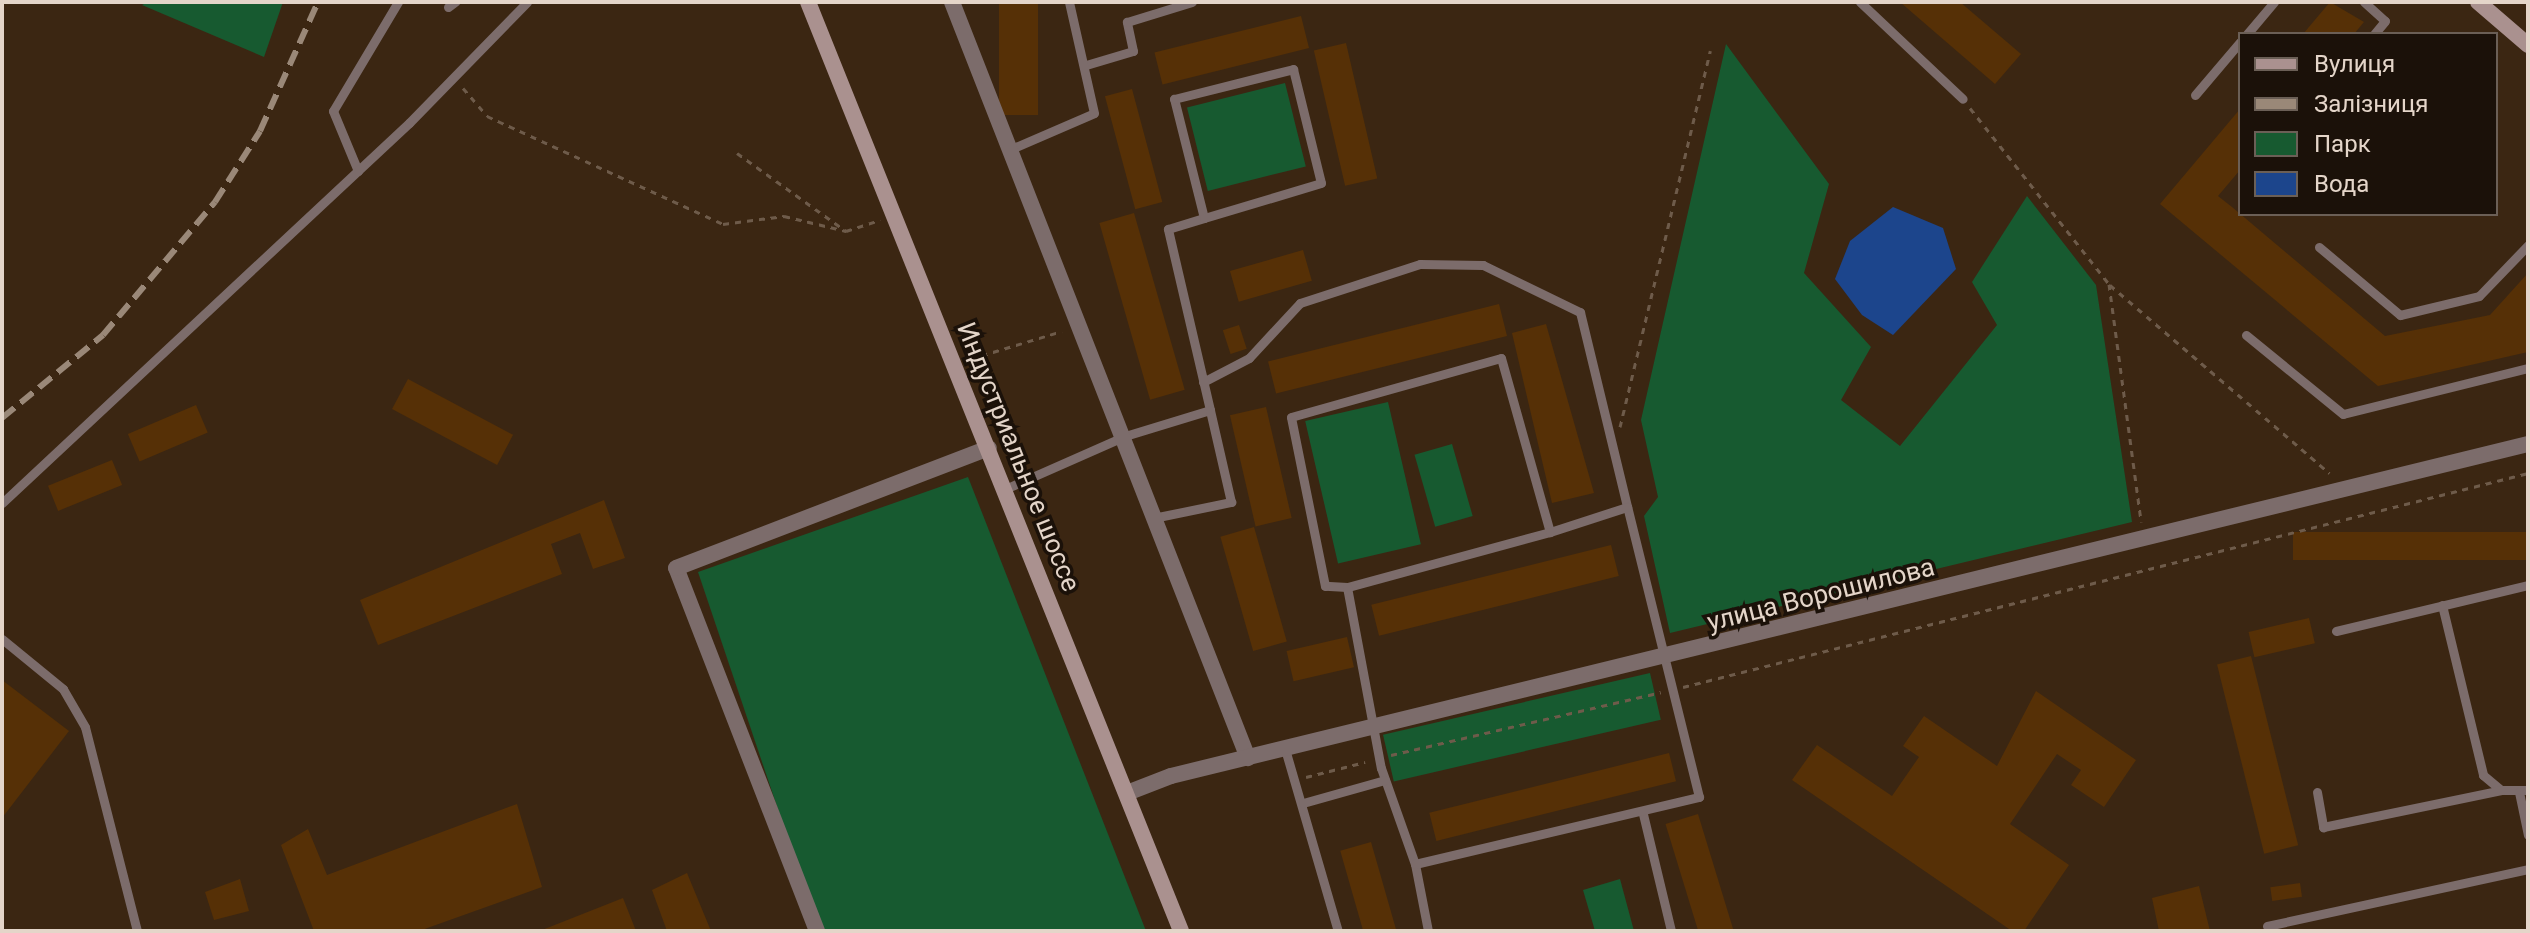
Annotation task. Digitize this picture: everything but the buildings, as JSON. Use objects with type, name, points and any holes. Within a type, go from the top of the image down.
[{"type":"main road","name":"Индустриальное шоссе","points":[[808,2],[1181,931]]},
{"type":"main road","points":[[2478,2],[2528,45]]},
{"type":"street","points":[[952,2],[1158,517],[1248,758]]},
{"type":"street","name":"улица Ворошилова","points":[[1127,793],[1248,758],[1660,661],[2143,537],[2528,444]]},
{"type":"street","points":[[817,931],[676,568],[989,448]]},
{"type":"lane","points":[[358,171],[333,111],[398,2]]},
{"type":"lane","points":[[2,503],[455,79],[527,2]]},
{"type":"lane","points":[[1011,149],[1094,113],[1086,65],[1069,2]]},
{"type":"lane","points":[[1086,65],[1133,51],[1127,22],[1192,2]]},
{"type":"lane","points":[[1860,2],[1963,99]]},
{"type":"lane","points":[[2249,32],[2274,2]]},
{"type":"lane","points":[[2364,2],[2385,21],[2376,32]]},
{"type":"lane","points":[[2195,95],[2238,44]]},
{"type":"lane","points":[[1158,517],[1231,502],[1168,229],[1321,183],[1293,69],[1174,99],[1204,218]]},
{"type":"lane","points":[[2319,247],[2400,315],[2479,296],[2528,245]]},
{"type":"lane","points":[[1203,382],[1249,358],[1300,303],[1420,264],[1483,265],[1580,312],[1612,432],[1660,661],[1699,797],[1643,814],[1415,864]]},
{"type":"lane","points":[[2246,335],[2343,414],[2528,368]]},
{"type":"lane","points":[[1550,532],[1501,358],[1291,417],[1325,586],[1347,587],[1550,532],[1627,507]]},
{"type":"lane","points":[[1005,489],[1125,436],[1210,410]]},
{"type":"lane","points":[[2336,631],[2528,585]]},
{"type":"lane","points":[[1347,587],[1379,726],[1380,757],[1385,780],[1415,864],[1428,931]]},
{"type":"lane","points":[[2442,605],[2483,775],[2501,790]]},
{"type":"lane","points":[[2,639],[63,689],[85,727],[137,931]]},
{"type":"lane","points":[[1285,749],[1338,931]]},
{"type":"lane","points":[[1303,803],[1385,780]]},
{"type":"lane","points":[[2317,792],[2323,827],[2501,790],[2524,791],[2528,835]]},
{"type":"lane","points":[[1643,814],[1671,931]]},
{"type":"lane","points":[[2267,926],[2528,869]]},
{"type":"path","points":[[1612,432],[1626,423],[1710,51]]},
{"type":"path","points":[[455,79],[487,116],[723,224],[784,216],[846,231],[895,216]]},
{"type":"path","points":[[1963,99],[2109,284],[2329,473]]},
{"type":"path","points":[[737,153],[846,231]]},
{"type":"path","points":[[2109,284],[2143,537]]},
{"type":"path","points":[[955,364],[1081,325]]},
{"type":"path","points":[[1295,781],[1380,757],[1668,691],[2528,473]]},
{"type":"green space","points":[[148,2],[283,2],[264,57],[142,5]]},
{"type":"green space","points":[[1726,44],[1829,184],[1804,273],[1871,347],[1841,400],[1900,446],[1997,325],[1972,282],[2027,196],[2096,285],[2132,522],[1670,633],[1644,516],[1658,497],[1641,420]]},
{"type":"green space","points":[[1285,83],[1306,166],[1208,191],[1187,107]]},
{"type":"green space","points":[[1388,402],[1421,544],[1338,563],[1305,421]]},
{"type":"green space","points":[[1452,444],[1473,516],[1435,527],[1415,455]]},
{"type":"green space","points":[[968,477],[1146,931],[819,931],[698,572]]},
{"type":"green space","points":[[1650,673],[1661,720],[1394,781],[1383,735]]},
{"type":"green space","points":[[1620,879],[1634,931],[1595,931],[1583,890]]},
{"type":"water","points":[[1893,207],[1943,228],[1956,269],[1893,335],[1862,315],[1835,279],[1850,241]]},
{"type":"railway","points":[[2,418],[103,335],[215,202],[260,131],[318,2]]}]
